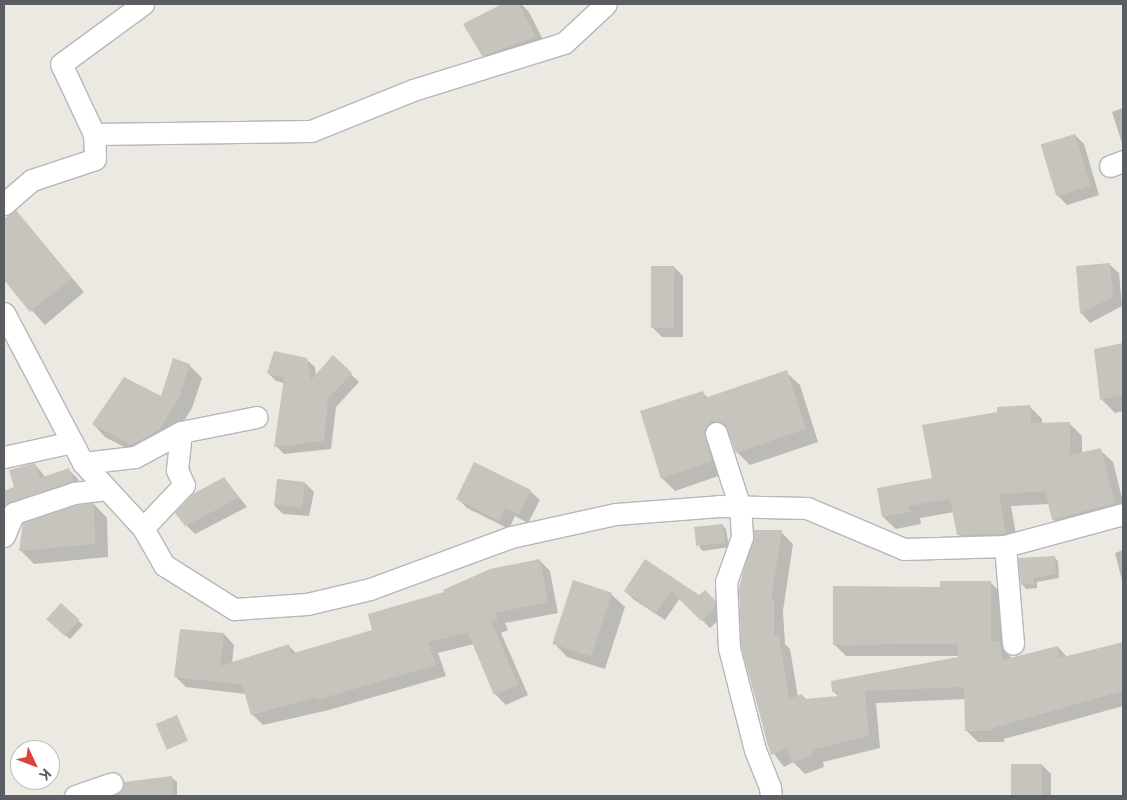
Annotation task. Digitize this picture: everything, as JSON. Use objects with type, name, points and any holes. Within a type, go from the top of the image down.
[{"type":"street","points":[[4,204],[32,180],[95,159],[94,134],[61,64],[143,4]]},
{"type":"street","points":[[94,134],[311,131],[413,90],[564,42],[606,4]]},
{"type":"street","points":[[4,314],[83,463],[143,528],[164,565],[234,609],[308,604],[370,589],[511,537],[616,514],[740,507],[807,508],[904,549],[1005,546],[1123,514]]},
{"type":"street","points":[[83,463],[135,457],[181,432],[257,417]]},
{"type":"street","points":[[143,528],[184,485],[177,470],[181,432]]},
{"type":"street","points":[[716,433],[740,507],[742,537],[726,582],[729,648],[754,750],[770,787],[771,796]]},
{"type":"street","points":[[4,457],[72,442]]},
{"type":"street","points":[[4,536],[14,513],[74,493],[107,489]]},
{"type":"street","points":[[1005,546],[1013,644]]},
{"type":"street","points":[[74,796],[112,783]]},
{"type":"building","points":[[502,4],[519,4],[536,37],[482,56],[463,24]]},
{"type":"building","points":[[1075,134],[1091,186],[1056,196],[1041,145]]},
{"type":"building","points":[[16,210],[72,278],[30,312],[4,280],[4,219]]},
{"type":"building","points":[[1110,263],[1113,297],[1080,314],[1076,266]]},
{"type":"building","points":[[651,266],[674,266],[674,328],[651,328]]},
{"type":"building","points":[[1123,343],[1123,395],[1100,400],[1094,349]]},
{"type":"building","points":[[274,351],[307,358],[311,380],[333,355],[352,373],[328,399],[324,441],[274,447],[284,378],[267,373]]},
{"type":"building","points":[[173,358],[190,364],[180,396],[159,430],[131,445],[92,424],[124,377],[161,396]]},
{"type":"building","points":[[787,370],[806,429],[736,453],[725,424],[712,421],[704,431],[712,461],[661,479],[640,411],[703,391],[705,398]]},
{"type":"building","points":[[1030,405],[1031,423],[1070,422],[1070,455],[1101,448],[1115,503],[1052,520],[1045,491],[999,494],[1006,533],[1003,534],[957,535],[950,499],[908,506],[910,512],[882,517],[877,488],[932,478],[922,425],[997,412],[997,407]]},
{"type":"building","points":[[474,462],[531,490],[519,514],[505,508],[499,521],[456,499]]},
{"type":"building","points":[[35,463],[40,478],[69,468],[73,481],[5,505],[4,491],[14,487],[9,470]]},
{"type":"building","points":[[224,477],[239,498],[185,526],[175,513],[193,494]]},
{"type":"building","points":[[277,479],[305,482],[302,508],[274,505]]},
{"type":"building","points":[[94,503],[95,544],[19,551],[23,523],[77,505]]},
{"type":"building","points":[[723,524],[725,543],[696,546],[694,527]]},
{"type":"building","points":[[754,530],[782,530],[771,600],[774,600],[774,636],[779,635],[789,699],[802,694],[804,699],[838,696],[838,692],[832,692],[831,681],[958,657],[957,644],[833,645],[833,586],[940,587],[940,581],[991,581],[991,642],[1000,641],[1002,660],[1058,646],[1059,658],[1123,642],[1123,691],[993,728],[993,731],[965,731],[964,687],[865,691],[869,736],[812,750],[813,755],[792,763],[787,748],[771,755],[741,646],[739,588]]},
{"type":"building","points":[[1055,556],[1056,574],[1033,578],[1034,584],[1021,585],[1018,558]]},
{"type":"building","points":[[540,559],[548,602],[495,613],[498,619],[492,622],[518,685],[494,695],[468,633],[428,642],[436,665],[317,700],[317,697],[251,715],[242,685],[174,677],[180,629],[224,633],[220,666],[289,644],[291,654],[372,630],[368,614],[444,592],[443,590],[490,569]]},
{"type":"building","points":[[645,559],[699,595],[705,590],[714,599],[715,608],[701,621],[671,591],[656,613],[624,591]]},
{"type":"building","points":[[573,580],[612,593],[591,656],[552,644]]},
{"type":"building","points":[[61,603],[80,620],[65,636],[46,619]]},
{"type":"building","points":[[177,715],[188,741],[167,750],[156,724]]},
{"type":"building","points":[[1011,764],[1042,764],[1042,796],[1011,796]]},
{"type":"building","points":[[172,776],[173,796],[112,796],[122,791],[124,782]]}]
